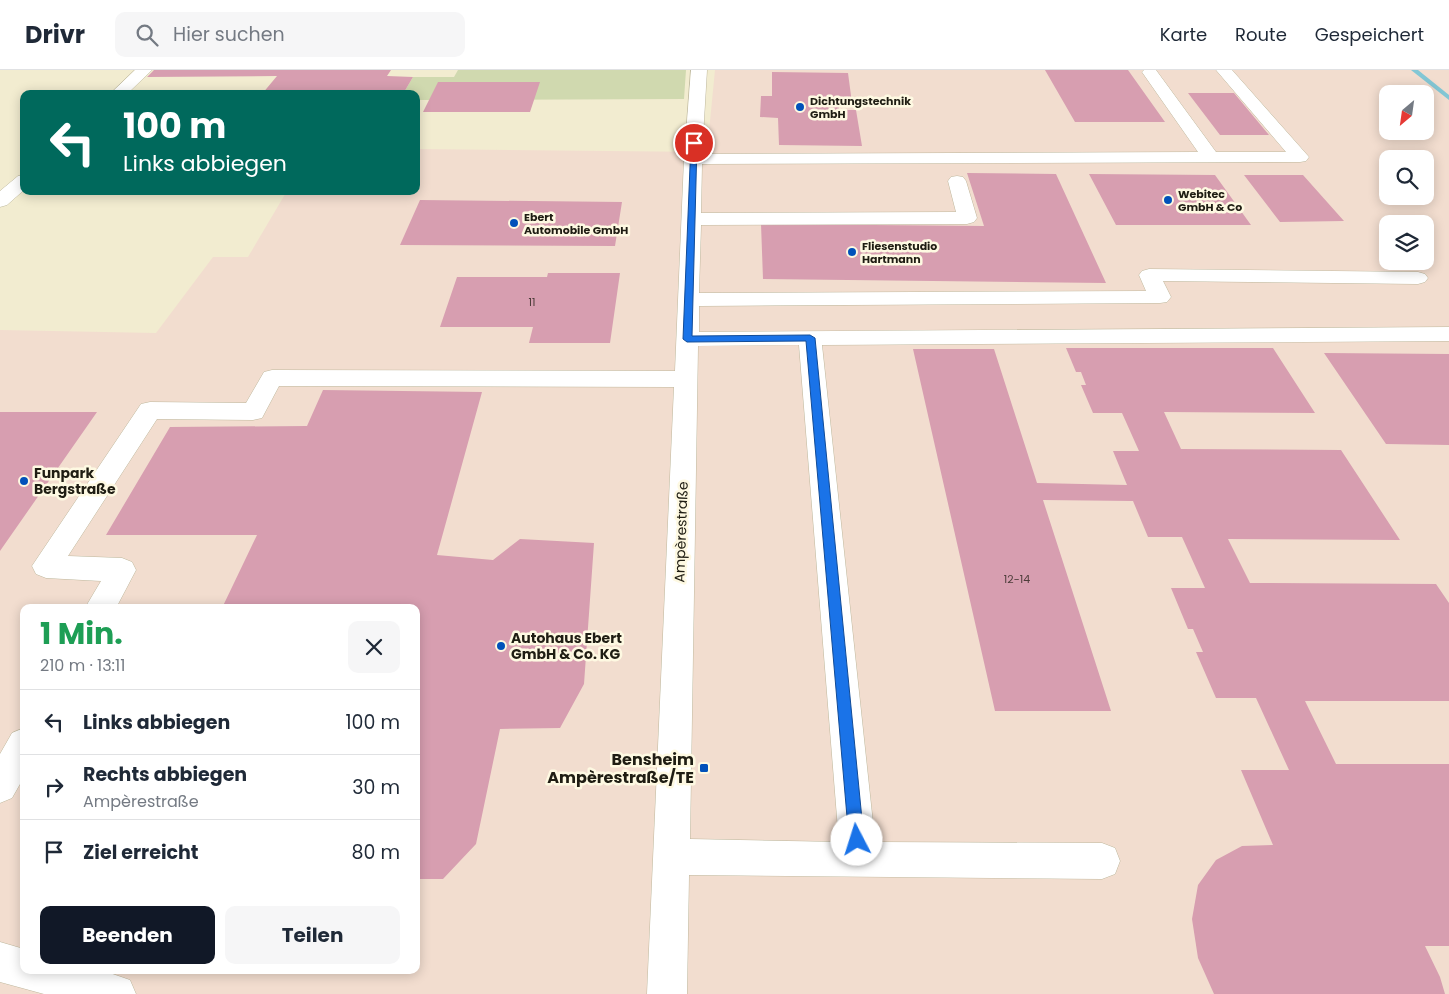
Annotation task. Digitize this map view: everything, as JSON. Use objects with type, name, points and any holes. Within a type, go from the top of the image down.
[{"type":"street","points":[[122,90],[144,70]]},
{"type":"street","name":"Ampèrestraße","points":[[667,994],[688,300],[693,159],[699,70]]},
{"type":"street","points":[[693,159],[1300,157],[1224,70]]},
{"type":"street","points":[[1150,72],[1211,158]]},
{"type":"street","points":[[691,219],[967,218],[957,181]]},
{"type":"street","points":[[0,201],[20,184]]},
{"type":"street","points":[[688,300],[1160,297],[1149,275],[1418,278]]},
{"type":"street","points":[[687,339],[1449,334]]},
{"type":"street","points":[[810,338],[859,860]]},
{"type":"street","points":[[102,604],[122,570],[46,566],[150,410],[253,412],[272,378],[686,379]]},
{"type":"street","points":[[0,786],[20,751]]},
{"type":"street","points":[[671,857],[1102,861]]},
{"type":"street","points":[[0,962],[20,968]]},
{"type":"street","points":[[43,974],[116,994]]},
{"type":"shaded area","points":[[715,70],[1449,70],[1449,994],[0,994],[0,330],[156,333],[213,257],[248,257],[285,195],[420,195],[420,149],[707,152]]},
{"type":"green space","points":[[458,70],[686,70],[684,99],[420,100],[420,90],[405,90],[413,77],[454,77]]},
{"type":"building","points":[[154,70],[391,70],[387,76],[413,77],[405,90],[265,90],[277,76],[147,77]]},
{"type":"building","points":[[1045,70],[1128,70],[1165,122],[1075,122]]},
{"type":"building","name":"Dichtungstechnik GmbH","points":[[772,72],[848,73],[852,103],[839,103],[839,110],[856,110],[862,146],[779,145],[778,118],[760,117],[761,96],[772,96]]},
{"type":"building","points":[[438,82],[540,82],[530,112],[423,112]]},
{"type":"building","points":[[1188,93],[1234,93],[1269,135],[1220,135]]},
{"type":"building","points":[[967,173],[1056,174],[1106,283],[763,279],[761,224],[984,226]]},
{"type":"building","name":"Webitec GmbH & Co","points":[[1089,174],[1215,175],[1251,225],[1116,225]]},
{"type":"building","points":[[1244,175],[1303,175],[1344,221],[1280,222]]},
{"type":"building","name":"Ebert Automobile GmbH","points":[[420,200],[622,202],[615,246],[400,245]]},
{"type":"building","points":[[548,273],[620,273],[610,343],[529,343],[533,327],[440,327],[457,277],[547,277]]},
{"type":"building","points":[[1066,348],[1273,348],[1315,413],[1164,412],[1181,449],[1341,450],[1400,540],[1228,539],[1250,583],[1436,584],[1449,603],[1449,701],[1305,701],[1336,764],[1449,764],[1449,946],[1425,946],[1440,977],[1445,994],[1214,994],[1198,958],[1192,919],[1198,885],[1216,860],[1242,846],[1273,845],[1241,770],[1289,770],[1256,698],[1216,698],[1196,652],[1203,652],[1193,629],[1188,629],[1171,588],[1205,588],[1182,537],[1148,537],[1133,501],[1043,500],[1111,711],[995,711],[913,349],[994,349],[1037,483],[1127,485],[1113,451],[1139,451],[1122,413],[1093,413],[1081,385],[1086,385],[1081,372],[1076,372]]},
{"type":"building","points":[[1324,353],[1449,354],[1449,445],[1386,444]]},
{"type":"building","name":"Autohaus Ebert GmbH & Co. KG","points":[[323,390],[482,392],[437,555],[493,560],[520,539],[594,543],[584,684],[560,728],[500,729],[476,844],[443,879],[420,879],[420,604],[224,604],[257,535],[106,535],[170,427],[307,426]]},
{"type":"building","name":"Funpark Bergstraße","points":[[0,412],[97,412],[0,551]]},
{"type":"waterway","points":[[1414,70],[1449,98]]},
{"type":"place","name":"Dichtungstechnik GmbH","points":[[800,107]]},
{"type":"place","name":"Webitec GmbH & Co","points":[[1168,200]]},
{"type":"place","name":"Ebert Automobile GmbH","points":[[514,223]]},
{"type":"place","name":"Fliesenstudio Hartmann","points":[[852,252]]},
{"type":"place","name":"Funpark Bergstraße","points":[[24,481]]},
{"type":"place","name":"Autohaus Ebert GmbH & Co. KG","points":[[501,646]]},
{"type":"place","name":"Bensheim Ampèrestraße/TE","points":[[704,768]]},
{"type":"route","points":[[694,143],[687,339],[810,338],[857,840]]}]
